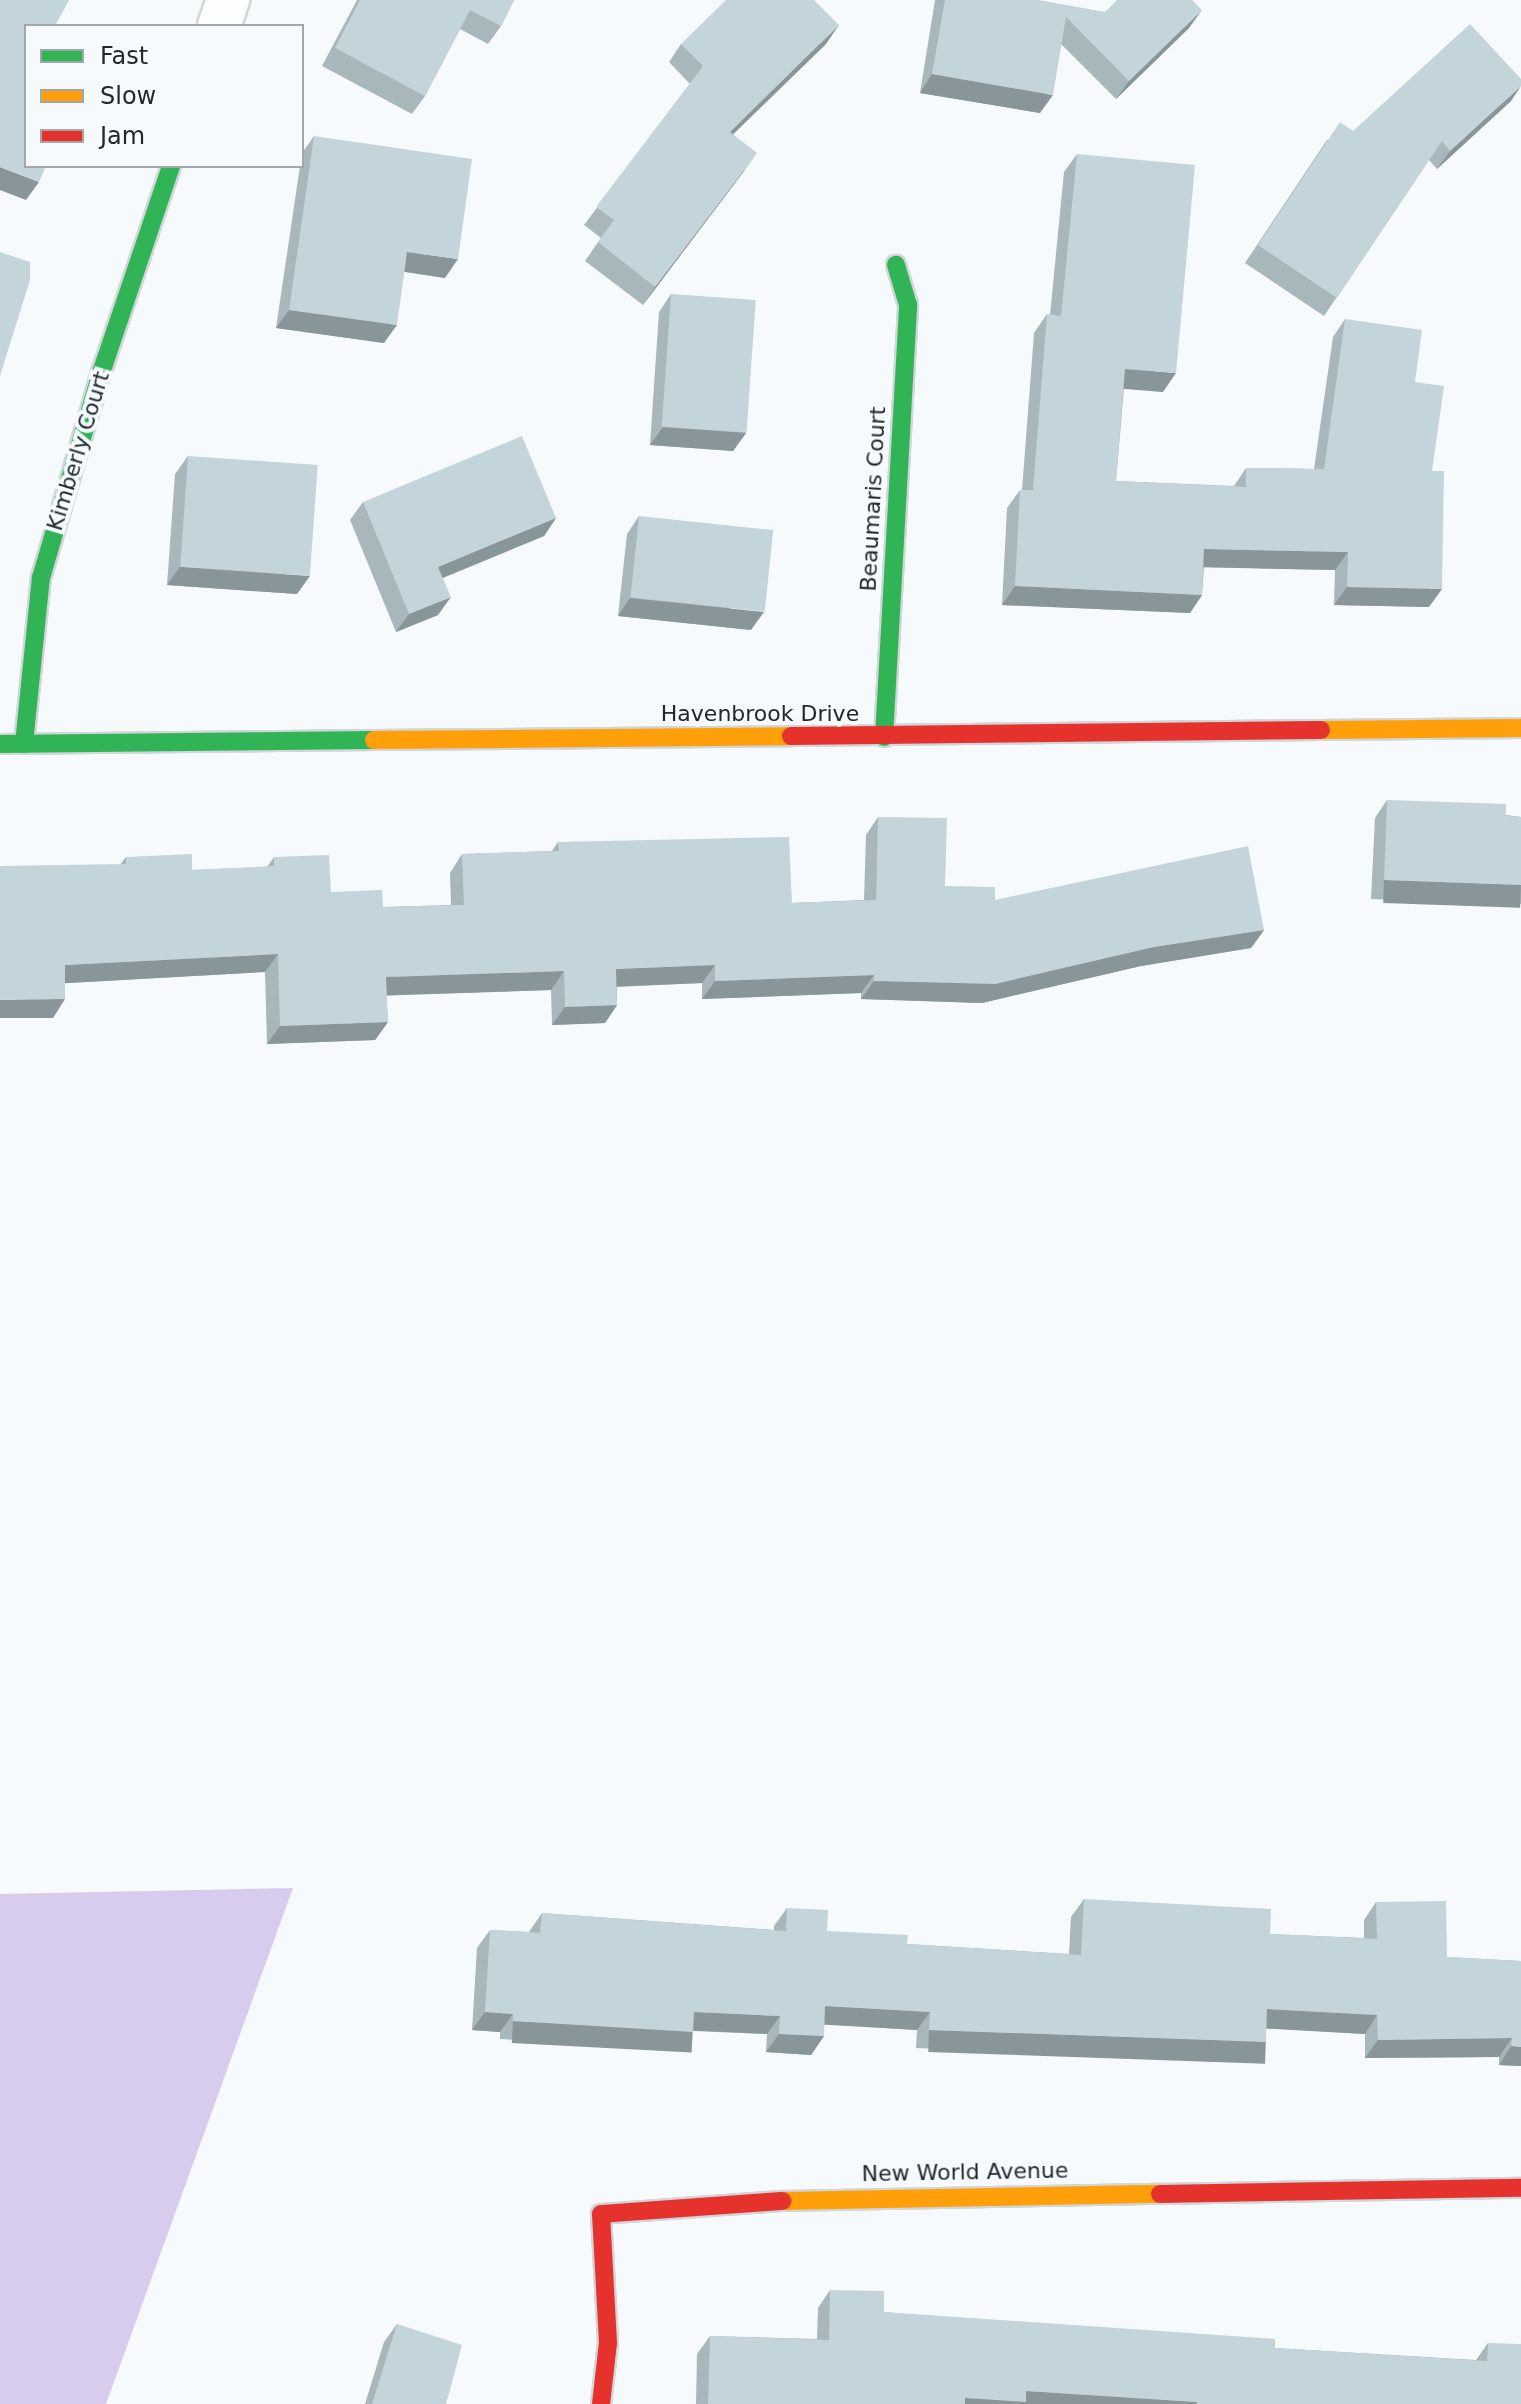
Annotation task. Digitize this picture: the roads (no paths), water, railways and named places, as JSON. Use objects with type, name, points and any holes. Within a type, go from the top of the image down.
[{"type":"street","points":[[220,24],[228,0]]},
{"type":"street","name":"Kimberly Court","points":[[24,744],[41,578],[101,373],[170,168]]},
{"type":"street","name":"Beaumaris Court","points":[[884,737],[908,305],[896,265]]},
{"type":"street","name":"Havenbrook Drive","points":[[0,744],[1521,728]]},
{"type":"street","name":"New World Avenue","points":[[601,2404],[608,2343],[601,2214],[816,2199],[1521,2188]]}]
